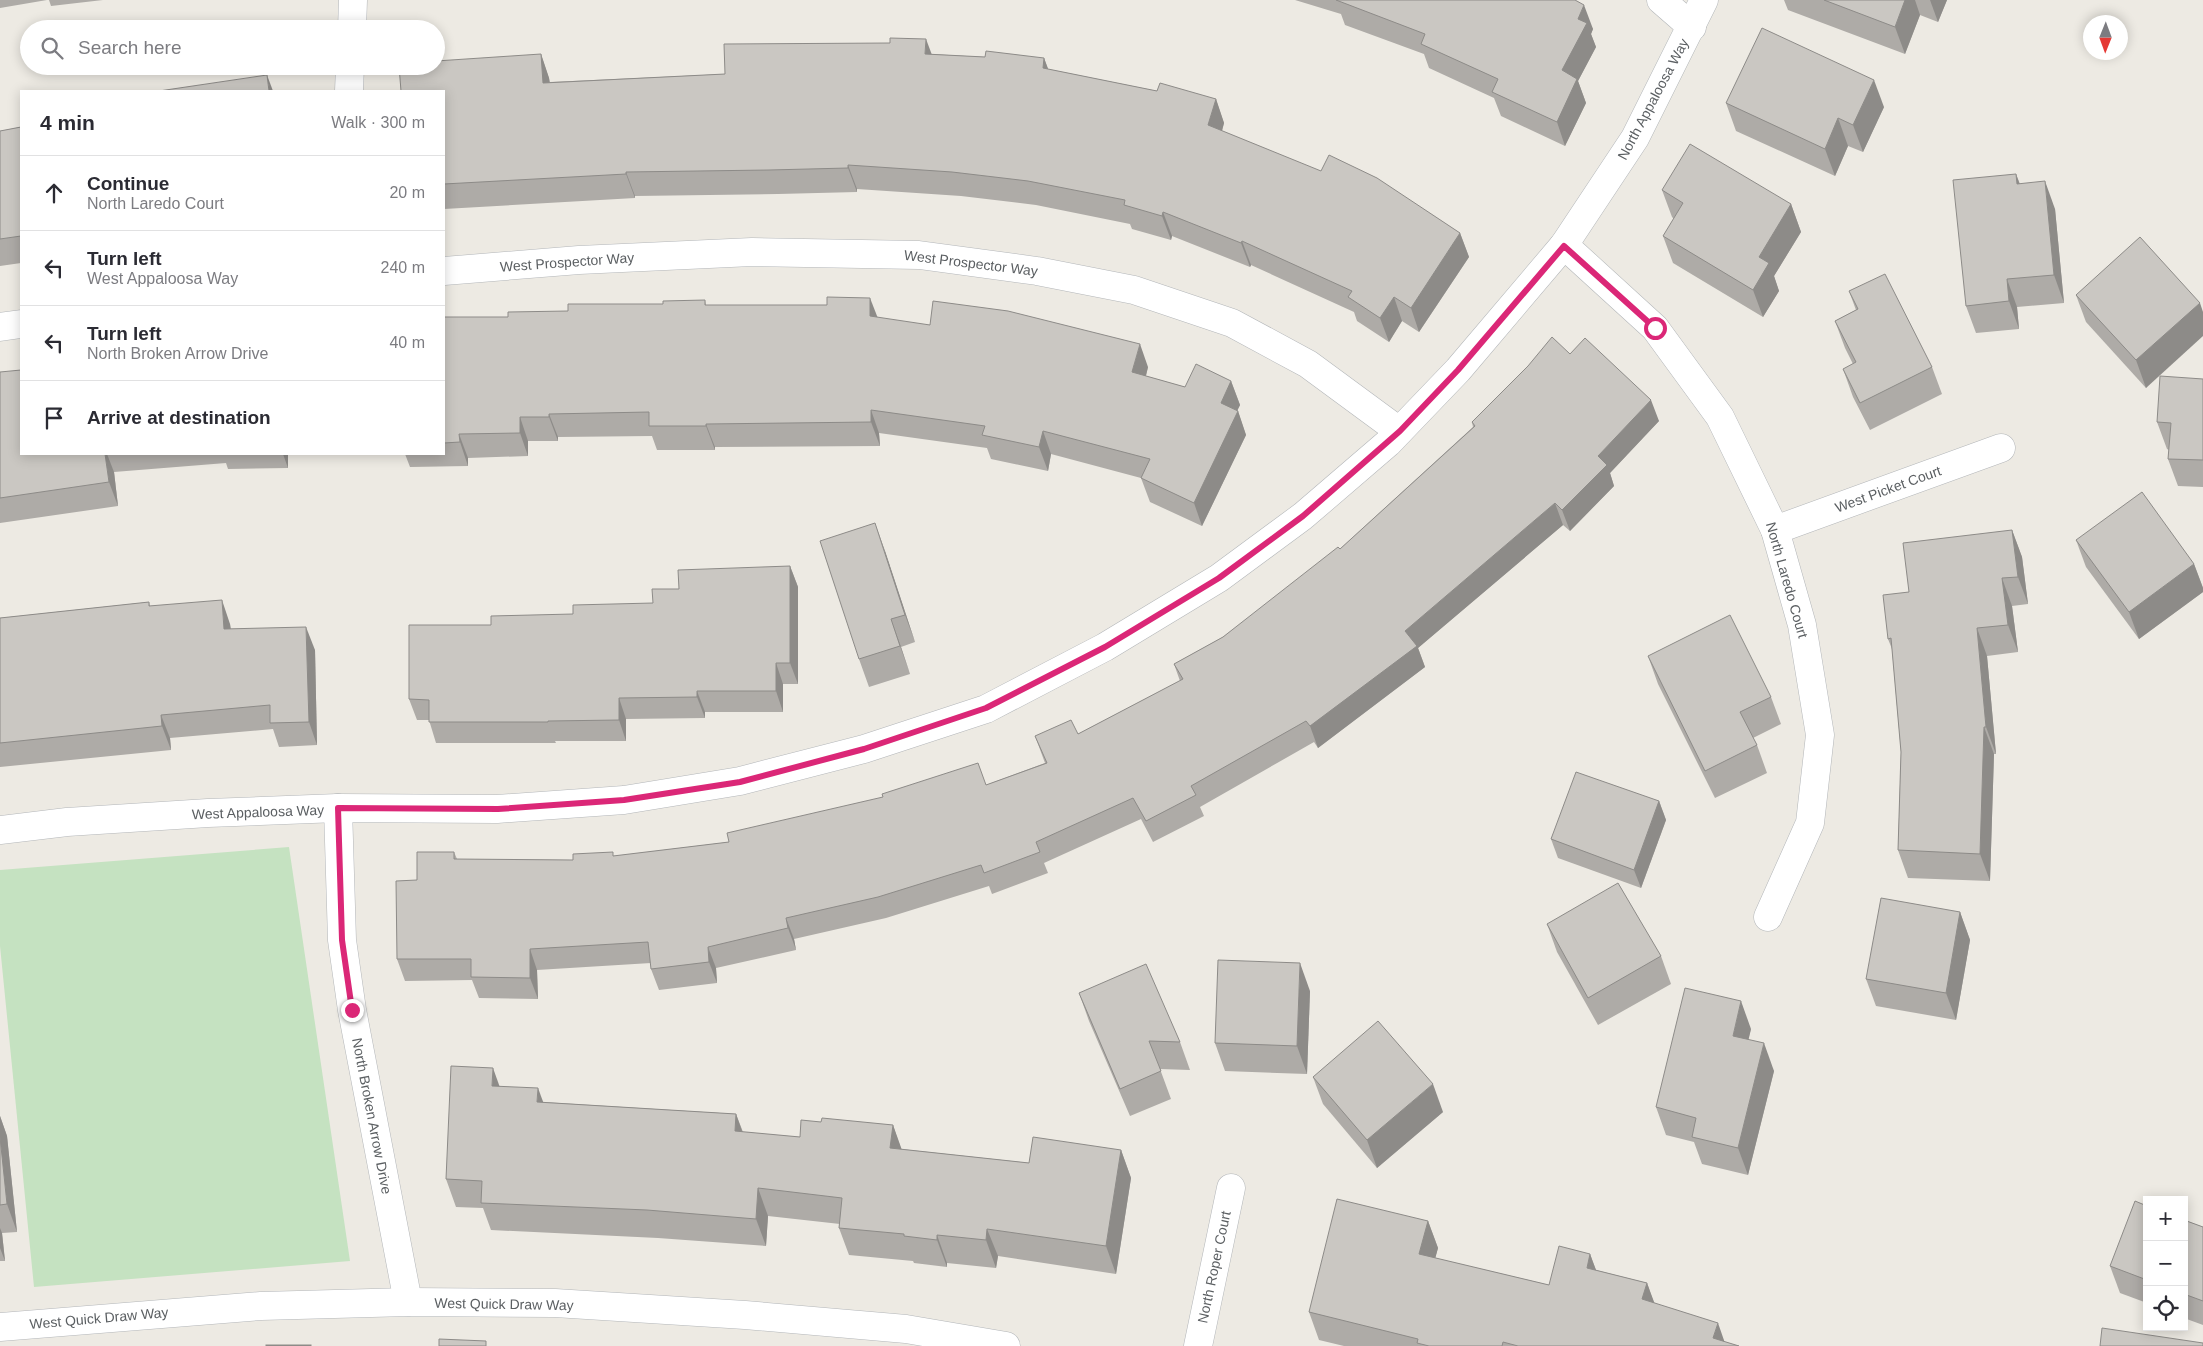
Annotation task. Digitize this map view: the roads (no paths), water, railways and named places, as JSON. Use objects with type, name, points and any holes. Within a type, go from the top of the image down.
[{"type":"street","points":[[352,20],[353,0]]},
{"type":"street","points":[[1661,0],[1692,27]]},
{"type":"street","name":"North Appaloosa Way","points":[[1564,246],[1635,138],[1704,0]]},
{"type":"street","points":[[349,90],[350,75]]},
{"type":"street","name":"West Appaloosa Way","points":[[0,830],[104,820],[338,808],[498,809],[624,800],[740,782],[864,749],[986,708],[1105,647],[1219,578],[1303,516],[1400,431],[1458,370],[1564,246]]},
{"type":"street","name":"North Laredo Court","points":[[1564,246],[1655,328],[1720,417],[1775,530],[1802,625],[1820,735],[1810,823],[1768,917]]},
{"type":"street","name":"West Prospector Way","points":[[445,271],[579,260],[752,252],[919,255],[1037,271],[1134,290],[1232,323],[1308,364],[1400,431]]},
{"type":"street","points":[[0,327],[20,324]]},
{"type":"street","name":"West Picket Court","points":[[1775,530],[2001,448]]},
{"type":"street","name":"North Broken Arrow Drive","points":[[338,808],[342,940],[350,1002],[408,1302]]},
{"type":"street","name":"North Roper Court","points":[[1198,1346],[1231,1188]]},
{"type":"street","name":"West Quick Draw Way","points":[[0,1327],[261,1306],[408,1302],[555,1303],[745,1315],[906,1329],[1006,1346]]}]
